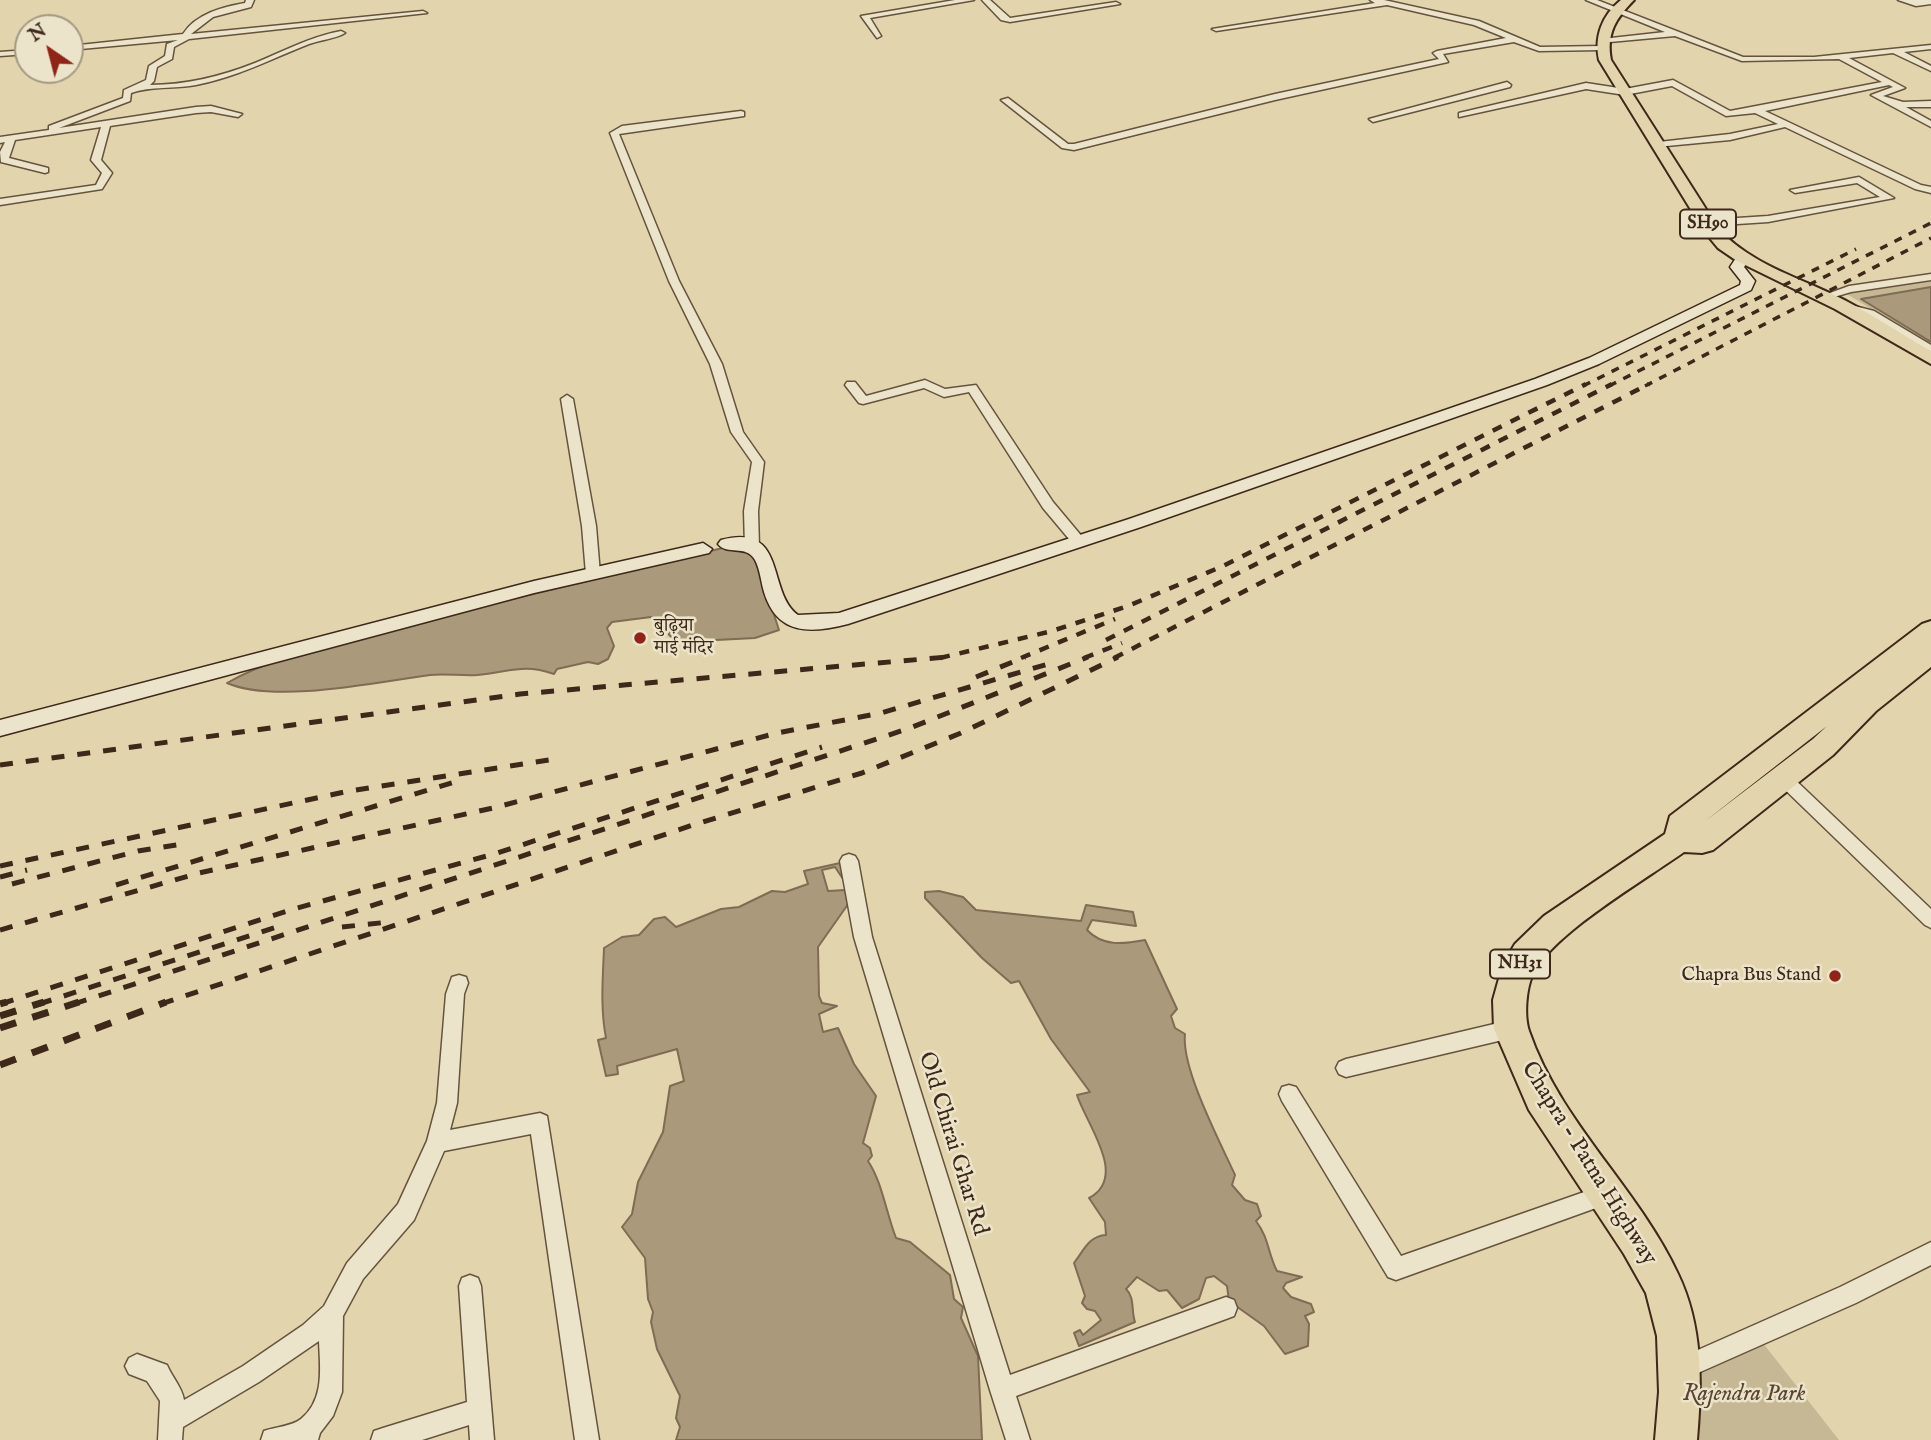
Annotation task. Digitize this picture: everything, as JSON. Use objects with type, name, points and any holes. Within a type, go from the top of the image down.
[{"type":"highway","name":"Chapra - Patna Highway","points":[[1679,840],[1681,824],[1931,630]]},
{"type":"highway","name":"Chapra - Patna Highway","points":[[1676,1440],[1679,1370],[1677,1336],[1664,1287],[1607,1194],[1542,1098],[1511,1029],[1515,974],[1527,954],[1555,926],[1609,892],[1679,840],[1702,841],[1783,778],[1931,653]]},
{"type":"main road","points":[[1602,44],[1623,4]]},
{"type":"main road","name":"SH90","points":[[1602,44],[1605,60],[1707,223],[1724,245],[1743,258],[1841,305],[1931,359]]},
{"type":"street","points":[[40,135],[112,101],[127,99],[131,89],[150,81],[153,66],[169,57],[170,46],[184,38],[190,26],[227,8],[248,5],[250,0]]},
{"type":"street","points":[[877,36],[865,16],[970,0]]},
{"type":"street","points":[[986,0],[1007,20],[1116,4]]},
{"type":"street","points":[[1374,0],[1476,23],[1544,49],[1678,33]]},
{"type":"street","points":[[1590,0],[1623,4],[1678,33],[1742,59],[1841,57],[1931,47]]},
{"type":"street","points":[[1902,0],[1916,4],[1931,2]]},
{"type":"street","points":[[1216,29],[1388,3]]},
{"type":"street","points":[[84,47],[423,13]]},
{"type":"street","points":[[141,86],[200,82],[249,68],[314,38],[341,33]]},
{"type":"street","points":[[1005,100],[1065,146],[1074,148],[1275,97],[1445,60],[1437,53],[1515,39]]},
{"type":"street","points":[[1895,51],[1931,69]]},
{"type":"street","points":[[1841,57],[1901,88],[1875,95],[1931,124]]},
{"type":"street","points":[[1462,115],[1589,85],[1625,92],[1674,83],[1729,114],[1891,82]]},
{"type":"street","points":[[1373,119],[1507,86]]},
{"type":"street","points":[[1482,92],[1508,103]]},
{"type":"street","points":[[0,202],[101,186],[107,172],[96,160],[109,124],[112,101]]},
{"type":"street","points":[[1898,107],[1931,104]]},
{"type":"street","points":[[45,170],[5,160],[2,155],[5,140],[197,110],[238,114]]},
{"type":"street","points":[[1756,110],[1918,187],[1931,190]]},
{"type":"street","points":[[741,114],[622,129],[614,133],[674,281],[716,364],[737,432],[758,462],[751,511],[752,547]]},
{"type":"street","points":[[74,119],[109,124]]},
{"type":"street","points":[[1659,145],[1730,137],[1781,126]]},
{"type":"street","points":[[1707,223],[1768,219],[1889,198],[1859,180],[1795,190]]},
{"type":"street","points":[[0,729],[396,623],[727,544],[752,547],[764,558],[783,615],[801,625],[841,619],[1360,447],[1594,361],[1746,287],[1748,281],[1737,267],[1743,258]]},
{"type":"street","points":[[1824,297],[1849,289],[1931,276]]},
{"type":"street","points":[[1841,305],[1870,313],[1931,350]]},
{"type":"street","points":[[851,385],[863,400],[925,384],[944,393],[972,388],[1048,505],[1079,542]]},
{"type":"street","points":[[567,399],[589,526],[593,574]]},
{"type":"street","points":[[1783,778],[1931,920]]},
{"type":"street","name":"Old Chirai Ghar Rd","points":[[849,861],[863,937],[1017,1440]]},
{"type":"street","points":[[171,1430],[311,1333],[332,1314],[355,1271],[406,1212],[437,1142],[447,1103],[455,994],[459,983]]},
{"type":"street","points":[[1346,1068],[1511,1029]]},
{"type":"street","points":[[1289,1094],[1395,1269],[1607,1194]]},
{"type":"street","points":[[437,1142],[540,1123],[587,1440]]},
{"type":"street","points":[[1679,1370],[1848,1295],[1931,1253]]},
{"type":"street","points":[[470,1286],[482,1440]]},
{"type":"street","points":[[1002,1390],[1226,1308]]},
{"type":"street","points":[[273,1440],[306,1435],[327,1402],[332,1363],[332,1314]]},
{"type":"street","points":[[137,1366],[159,1373],[159,1381],[172,1397],[171,1430]]},
{"type":"street","points":[[383,1440],[480,1410]]},
{"type":"green space","points":[[1931,277],[1931,346],[1842,291]]},
{"type":"green space","name":"Rajendra Park","points":[[1759,1338],[1839,1440],[1676,1440],[1682,1373]]},
{"type":"shaded area","points":[[1931,287],[1931,342],[1861,299]]},
{"type":"shaded area","points":[[731,546],[753,551],[779,630],[755,638],[678,642],[669,635],[667,620],[651,617],[612,622],[607,628],[614,646],[608,659],[598,664],[588,662],[557,669],[554,674],[534,669],[516,669],[477,675],[435,674],[299,692],[247,689],[227,683],[250,671],[298,654]]},
{"type":"shaded area","points":[[840,863],[847,885],[835,867],[822,870],[828,891],[845,890],[851,900],[818,947],[819,996],[822,1003],[837,1006],[819,1014],[823,1032],[838,1028],[854,1064],[876,1096],[863,1143],[870,1148],[872,1156],[868,1161],[896,1238],[910,1242],[950,1275],[954,1299],[963,1307],[961,1318],[978,1356],[982,1440],[676,1440],[680,1427],[676,1418],[680,1396],[657,1349],[651,1322],[653,1312],[648,1299],[645,1258],[622,1227],[632,1214],[638,1182],[663,1132],[670,1086],[684,1081],[677,1049],[617,1066],[618,1074],[606,1076],[598,1040],[606,1038],[602,1003],[604,948],[622,937],[639,935],[654,919],[665,917],[676,927],[721,909],[739,907],[772,891],[785,892],[808,884],[804,871]]},
{"type":"shaded area","points":[[939,891],[963,897],[976,910],[1081,921],[1086,905],[1133,912],[1136,926],[1092,920],[1087,930],[1107,942],[1145,940],[1177,1009],[1171,1016],[1175,1028],[1185,1034],[1185,1048],[1195,1085],[1235,1175],[1232,1185],[1245,1200],[1257,1204],[1261,1216],[1256,1221],[1277,1271],[1302,1277],[1286,1283],[1283,1288],[1291,1297],[1311,1304],[1314,1312],[1305,1316],[1309,1324],[1308,1346],[1285,1354],[1264,1326],[1229,1301],[1227,1286],[1214,1276],[1206,1278],[1199,1299],[1182,1308],[1167,1290],[1159,1291],[1137,1277],[1126,1289],[1131,1296],[1135,1322],[1079,1346],[1074,1333],[1080,1330],[1083,1335],[1101,1320],[1095,1311],[1087,1309],[1082,1303],[1085,1296],[1074,1263],[1091,1241],[1106,1235],[1105,1222],[1089,1198],[1100,1189],[1105,1177],[1105,1164],[1077,1095],[1090,1092],[1051,1039],[1019,981],[1011,983],[982,958],[925,898],[925,892]]},
{"type":"railway","points":[[1609,386],[1931,223]]},
{"type":"railway","points":[[1645,386],[1931,238]]},
{"type":"railway","points":[[1583,386],[1856,249]]},
{"type":"railway","points":[[943,657],[1052,631],[1128,606],[1223,566],[1586,384]]},
{"type":"railway","points":[[1106,640],[1612,384]]},
{"type":"railway","points":[[1114,658],[1649,384]]},
{"type":"railway","points":[[1021,658],[1115,619]]},
{"type":"railway","points":[[1084,658],[1122,643]]},
{"type":"railway","points":[[0,765],[520,694],[943,657]]},
{"type":"railway","points":[[943,657],[947,657]]},
{"type":"railway","points":[[976,677],[1025,657]]},
{"type":"railway","points":[[74,1004],[910,728],[1088,657]]},
{"type":"railway","points":[[161,1004],[693,825],[862,773],[961,733],[1118,657]]},
{"type":"railway","points":[[0,930],[199,873],[493,808],[777,733],[881,713],[1048,664]]},
{"type":"railway","points":[[1,1004],[290,910],[494,854],[822,747]]},
{"type":"railway","points":[[0,866],[349,791],[561,758]]},
{"type":"railway","points":[[116,885],[461,780]]},
{"type":"railway","points":[[12,884],[138,851],[189,843]]},
{"type":"railway","points":[[0,877],[27,870]]},
{"type":"railway","points":[[342,927],[389,922]]},
{"type":"railway","points":[[39,1004],[277,927]]},
{"type":"railway","points":[[0,1004],[7,1002]]},
{"type":"railway","points":[[0,1016],[44,1002]]},
{"type":"railway","points":[[0,1028],[79,1002]]},
{"type":"railway","points":[[0,1065],[166,1002]]},
{"type":"place","name":"बुढ़िया माई मंदिर","points":[[640,638]]},
{"type":"place","name":"Chapra Bus Stand","points":[[1835,976]]}]
